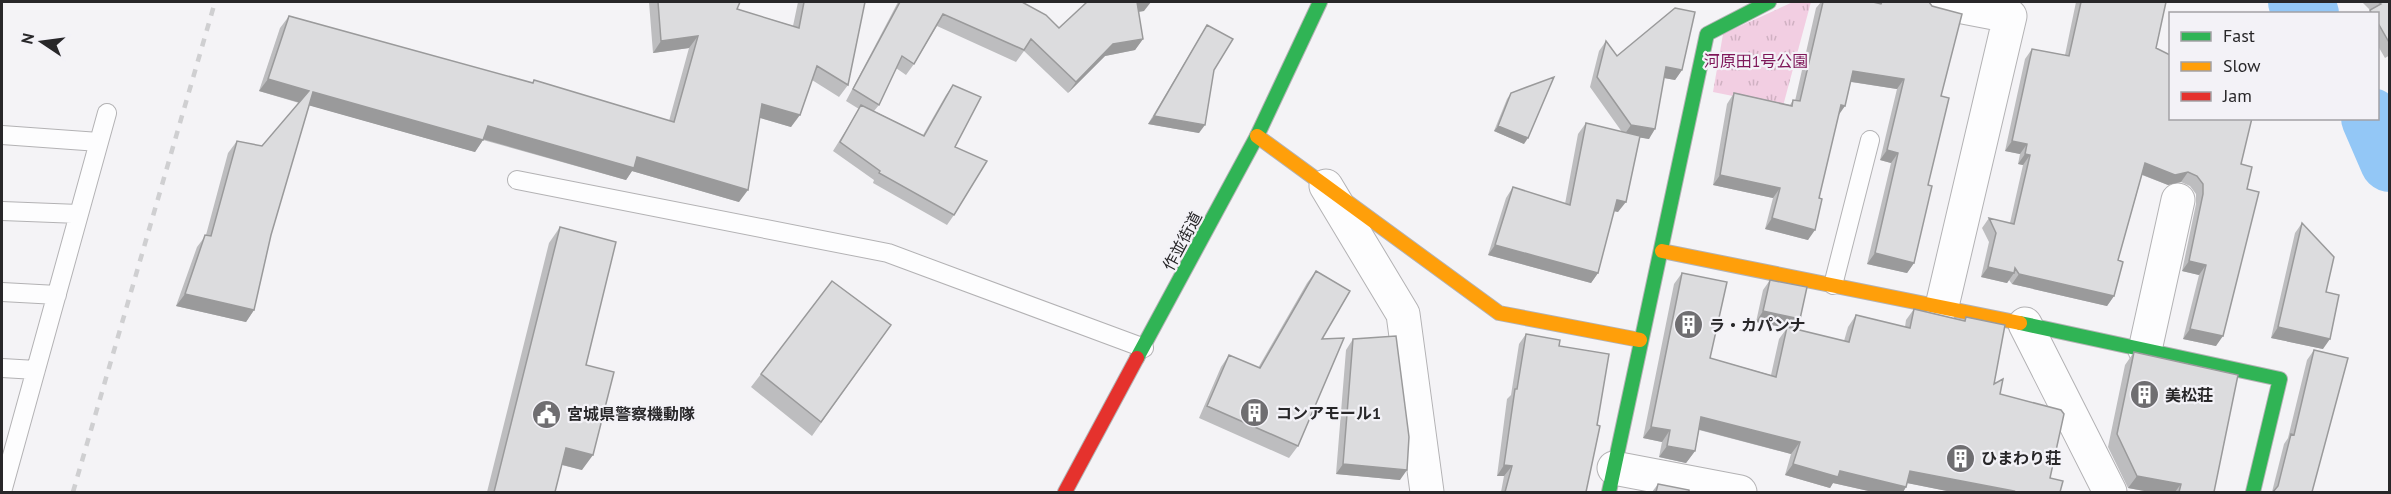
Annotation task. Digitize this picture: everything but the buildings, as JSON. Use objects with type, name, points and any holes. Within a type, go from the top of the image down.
[{"type":"street","name":"作並街道","points":[[1070,491],[1257,136],[1320,2]]},
{"type":"street","points":[[1740,492],[1612,480],[1707,34],[1769,2]]},
{"type":"street","points":[[1937,2],[2010,16],[1942,306]]},
{"type":"street","points":[[1257,136],[1499,313],[1640,340]]},
{"type":"street","points":[[1326,186],[1403,314],[1427,492]]},
{"type":"street","points":[[2145,350],[2178,200]]},
{"type":"street","points":[[1662,251],[1942,306],[2280,379],[2253,492]]},
{"type":"street","points":[[2025,324],[2110,492]]},
{"type":"lane","points":[[2,492],[8,446],[36,370],[106,113]]},
{"type":"lane","points":[[2,135],[99,142]]},
{"type":"lane","points":[[1833,285],[1870,140]]},
{"type":"lane","points":[[517,180],[888,253],[1144,348]]},
{"type":"lane","points":[[2,212],[79,214]]},
{"type":"lane","points":[[2,292],[57,295]]},
{"type":"lane","points":[[2,368],[36,370]]},
{"type":"green space","name":"河原田1号公園","points":[[1793,2],[1811,2],[1783,106],[1713,92],[1723,34]]},
{"type":"waterway","points":[[2298,2],[2307,12]]},
{"type":"waterway","points":[[2372,120],[2390,162]]},
{"type":"railway","points":[[73,492],[215,2]]},
{"type":"traffic: fast","points":[[1137,358],[1257,136],[1320,2]]},
{"type":"traffic: fast","points":[[1609,492],[1707,34],[1769,2]]},
{"type":"traffic: fast","points":[[2020,323],[2280,379],[2253,492]]},
{"type":"traffic: slow","points":[[1257,136],[1499,313],[1640,340]]},
{"type":"traffic: slow","points":[[1662,251],[2020,323]]},
{"type":"traffic: jam","points":[[1065,492],[1137,358]]},
{"type":"place","name":"ラ・カパンナ","points":[[1688,325]]},
{"type":"place","name":"美松荘","points":[[2144,395]]},
{"type":"place","name":"コンアモール1","points":[[1255,413]]},
{"type":"place","name":"宮城県警察機動隊","points":[[546,414]]},
{"type":"place","name":"ひまわり荘","points":[[1960,458]]}]
